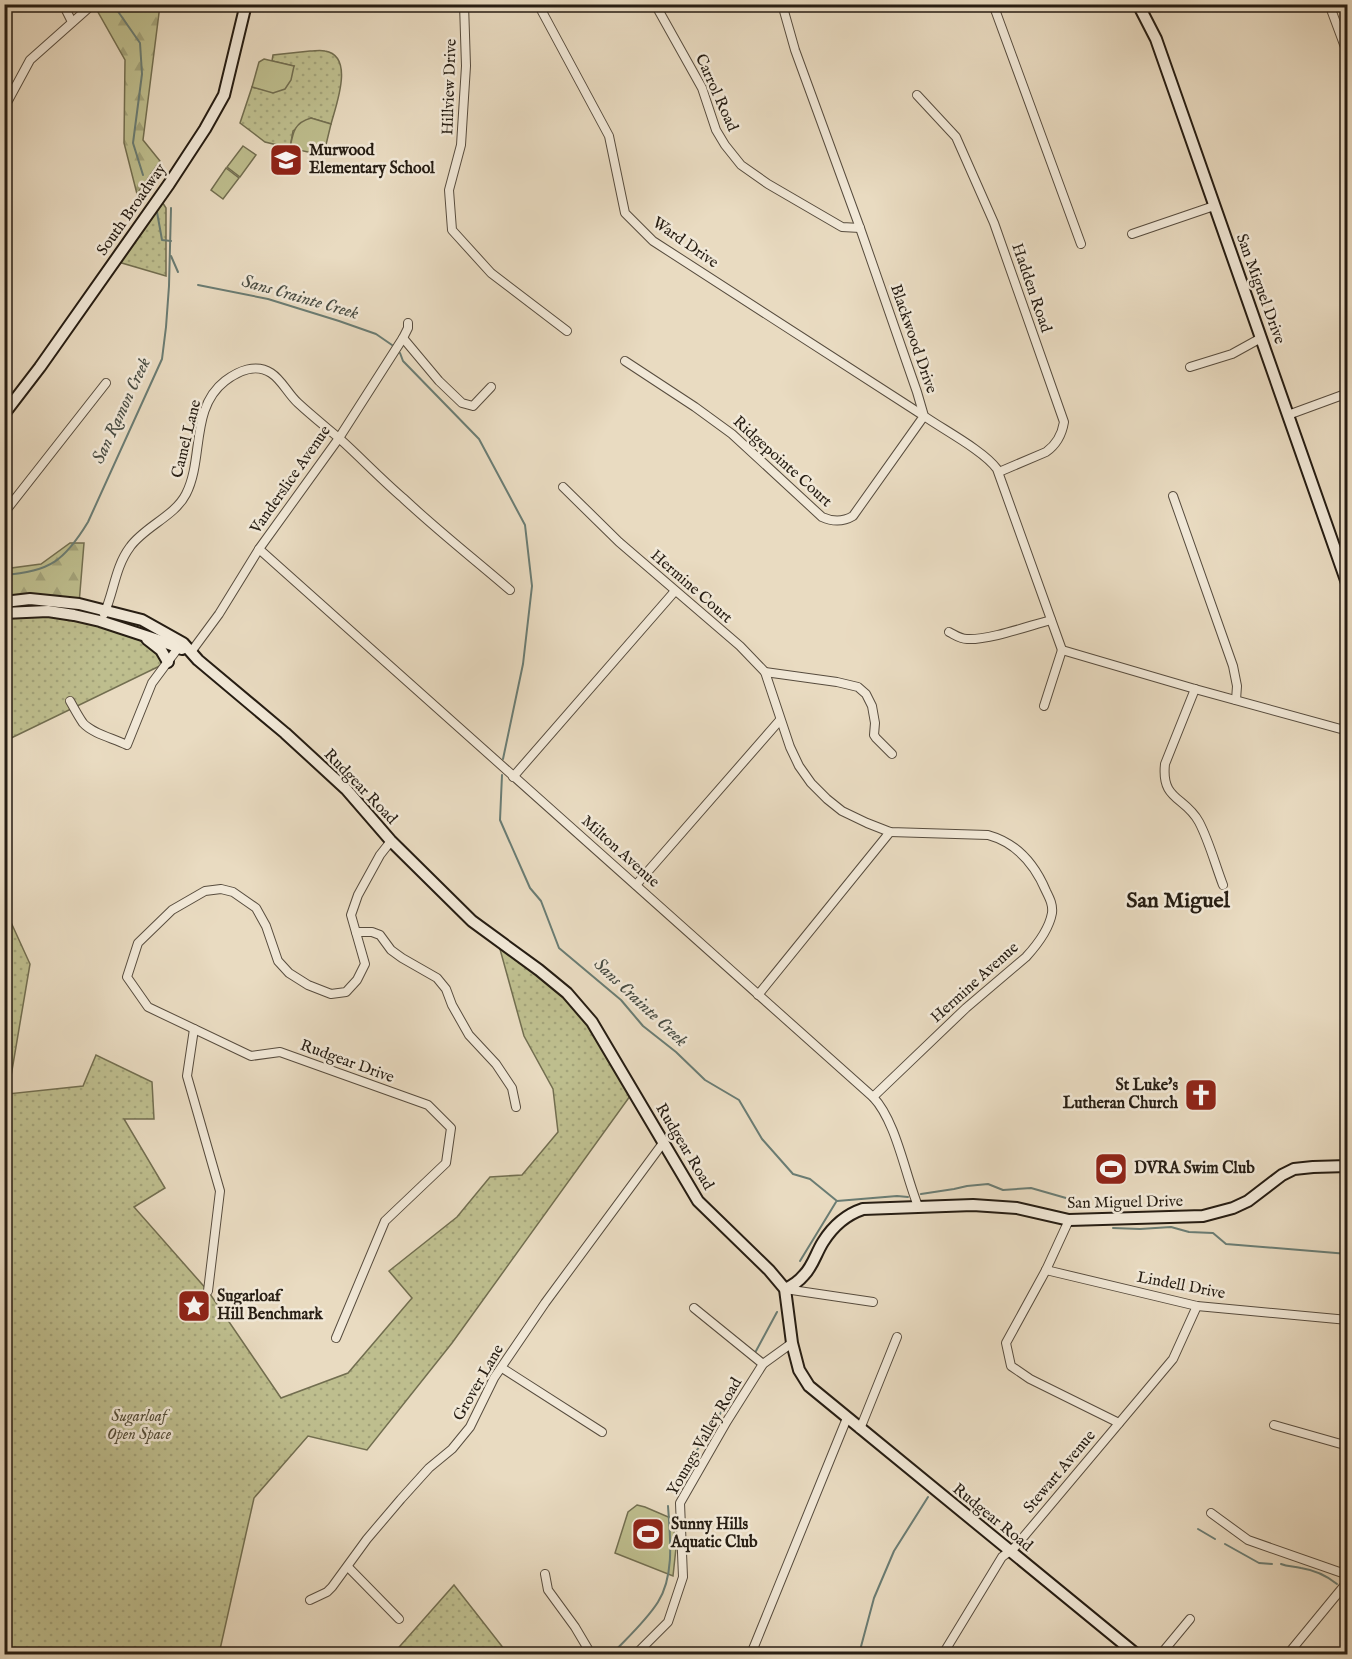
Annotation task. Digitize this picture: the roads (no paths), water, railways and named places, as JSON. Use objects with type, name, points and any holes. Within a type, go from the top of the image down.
[{"type":"street","points":[[63,4],[72,22]]},
{"type":"street","points":[[4,108],[30,60],[93,4]]},
{"type":"street","name":"South Broadway","points":[[4,414],[40,367],[205,129],[224,95],[246,4]]},
{"type":"street","name":"Hillview Drive","points":[[464,4],[466,66],[462,146],[449,190],[452,230],[491,273],[567,331]]},
{"type":"street","name":"Ward Drive","points":[[538,4],[609,136],[625,213],[653,241],[924,416]]},
{"type":"street","name":"Carrol Road","points":[[655,4],[702,88],[716,130],[725,146],[741,165],[768,184],[842,227],[860,228]]},
{"type":"street","name":"Blackwood Drive","points":[[782,4],[795,50],[860,228],[924,416],[989,460],[999,472],[1062,650]]},
{"type":"street","points":[[993,4],[1081,244]]},
{"type":"street","name":"San Miguel Drive","points":[[1138,4],[1156,39],[1347,586]]},
{"type":"street","points":[[1329,4],[1347,55]]},
{"type":"street","name":"Hadden Road","points":[[916,95],[956,137],[994,223],[1064,422],[1059,438],[1046,452],[999,472]]},
{"type":"street","points":[[1132,234],[1214,206]]},
{"type":"street","name":"Vanderslice Avenue","points":[[192,652],[219,614],[259,549],[339,438],[404,338],[408,323]]},
{"type":"street","points":[[404,338],[439,381],[462,403],[473,406],[491,387]]},
{"type":"street","points":[[1190,368],[1232,354],[1261,338]]},
{"type":"street","name":"Ridgepointe Court","points":[[625,361],[732,434],[827,520],[840,521],[853,516],[924,416]]},
{"type":"street","name":"Camel Lane","points":[[103,616],[121,561],[131,544],[185,498],[191,484],[199,433],[211,396],[225,381],[246,369],[259,368],[271,373],[297,402],[404,499],[510,590]]},
{"type":"street","points":[[4,513],[106,383]]},
{"type":"street","points":[[1288,415],[1347,393]]},
{"type":"street","name":"Hermine Court","points":[[563,488],[619,542],[740,646],[765,672],[780,720]]},
{"type":"street","points":[[1173,496],[1233,666],[1237,686],[1236,700]]},
{"type":"street","name":"Milton Avenue","points":[[259,549],[873,1097],[881,1106],[892,1127],[918,1206]]},
{"type":"street","points":[[513,777],[675,591]]},
{"type":"street","name":"Rudgear Road","points":[[4,602],[30,599],[66,602],[103,616],[140,634],[192,652]]},
{"type":"street","name":"Rudgear Road","points":[[4,613],[48,611],[142,620],[183,643],[198,660],[285,733],[346,789],[391,841],[472,921],[567,993],[592,1022],[698,1201],[769,1270],[785,1290],[792,1343],[799,1370],[809,1386],[1134,1654]]},
{"type":"street","points":[[949,632],[967,639],[984,637],[1051,620]]},
{"type":"street","points":[[140,634],[161,650],[168,662]]},
{"type":"street","points":[[70,701],[84,724],[99,734],[127,745],[152,683],[178,648]]},
{"type":"street","points":[[1044,706],[1062,650],[1195,690],[1347,731]]},
{"type":"street","points":[[765,672],[858,687],[867,694],[872,706],[875,723],[874,735],[892,754]]},
{"type":"street","points":[[1195,690],[1165,764],[1164,776],[1169,792],[1189,809],[1200,825],[1223,885]]},
{"type":"street","points":[[636,885],[780,720]]},
{"type":"street","name":"Hermine Avenue","points":[[780,720],[799,766],[811,783],[827,799],[850,815],[890,832],[988,835],[1008,842],[1018,850],[1040,877],[1052,902],[1053,911],[1050,920],[1041,939],[1026,957],[966,1008],[873,1097]]},
{"type":"street","points":[[758,995],[890,832]]},
{"type":"street","name":"Rudgear Drive","points":[[336,1338],[385,1221],[446,1163],[451,1128],[428,1105],[280,1052],[251,1056],[148,1007],[127,977],[138,943],[172,910],[205,891],[221,889],[233,892],[256,908],[266,926],[278,961],[289,973],[308,985],[331,994],[346,993],[357,980],[365,964],[351,915],[358,895],[380,855],[391,841]]},
{"type":"street","points":[[356,932],[372,932],[380,935],[391,950],[437,978],[446,989],[469,1035],[496,1064],[512,1088],[516,1107]]},
{"type":"street","points":[[194,1029],[187,1076],[220,1191],[208,1291]]},
{"type":"street","name":"Grover Lane","points":[[310,1600],[327,1592],[401,1499],[429,1468],[452,1449],[470,1427],[494,1378],[663,1143]]},
{"type":"street","name":"San Miguel Drive","points":[[785,1290],[804,1275],[823,1241],[842,1219],[862,1209],[973,1204],[1017,1208],[1070,1220],[1186,1217],[1214,1214],[1233,1208],[1248,1201],[1282,1175],[1294,1169],[1347,1166]]},
{"type":"street","points":[[1070,1220],[1006,1343],[1011,1366],[1030,1379],[1119,1423]]},
{"type":"street","name":"Lindell Drive","points":[[1046,1270],[1197,1306],[1347,1320]]},
{"type":"street","points":[[785,1290],[873,1302]]},
{"type":"street","name":"Stewart Avenue","points":[[943,1654],[1002,1557],[1015,1546],[1173,1359],[1197,1306]]},
{"type":"street","points":[[694,1308],[764,1364]]},
{"type":"street","points":[[860,1429],[897,1337]]},
{"type":"street","name":"Youngs Valley Road","points":[[636,1654],[668,1622],[683,1577],[680,1503],[727,1421],[764,1364],[792,1343]]},
{"type":"street","points":[[502,1368],[602,1432]]},
{"type":"street","points":[[752,1654],[848,1418]]},
{"type":"street","points":[[1274,1425],[1347,1446]]},
{"type":"street","points":[[1211,1514],[1248,1540],[1347,1575]]},
{"type":"street","points":[[348,1567],[399,1619]]},
{"type":"street","points":[[545,1574],[548,1590],[591,1654]]},
{"type":"street","points":[[1288,1654],[1347,1581]]},
{"type":"street","points":[[1161,1654],[1190,1619]]},
{"type":"water","name":"DVRA Swim Club","points":[[1103,1155],[1116,1155],[1119,1183],[1105,1184]]},
{"type":"waterway","name":"San Ramon Creek","points":[[109,4],[117,10],[140,43],[142,74],[133,143],[143,175]]},
{"type":"waterway","name":"San Ramon Creek","points":[[4,575],[33,571],[55,562],[72,546],[88,522],[162,359],[169,286],[171,208]]},
{"type":"waterway","name":"San Ramon Creek","points":[[157,212],[162,240],[171,241]]},
{"type":"waterway","name":"Sans Crainte Creek","points":[[171,256],[178,272]]},
{"type":"waterway","name":"Sans Crainte Creek","points":[[198,285],[268,299],[376,334],[392,345]]},
{"type":"waterway","name":"Sans Crainte Creek","points":[[400,353],[403,361],[479,439],[525,525],[532,586],[523,664],[503,759]]},
{"type":"waterway","name":"Sans Crainte Creek","points":[[502,775],[500,820],[530,888],[541,901],[559,948],[621,1000],[643,1026],[676,1052],[705,1080],[739,1100],[762,1139],[793,1174],[810,1179],[837,1201],[908,1197]]},
{"type":"waterway","name":"Sans Crainte Creek","points":[[921,1194],[988,1184],[1003,1190],[1031,1188],[1066,1198],[1085,1208]]},
{"type":"waterway","name":"Sans Crainte Creek","points":[[800,1261],[836,1202]]},
{"type":"waterway","name":"Sans Crainte Creek","points":[[1113,1228],[1171,1227],[1189,1232],[1213,1233],[1226,1244],[1348,1254]]},
{"type":"waterway","name":"Sans Crainte Creek","points":[[756,1351],[777,1312]]},
{"type":"waterway","name":"Sans Crainte Creek","points":[[672,1492],[712,1425],[730,1400]]},
{"type":"waterway","points":[[859,1654],[874,1598],[894,1551],[928,1497]]},
{"type":"waterway","name":"Sans Crainte Creek","points":[[612,1654],[648,1616],[663,1591],[667,1580],[670,1555],[668,1506]]},
{"type":"waterway","name":"Sans Crainte Creek","points":[[1198,1529],[1215,1539]]},
{"type":"waterway","name":"Sans Crainte Creek","points":[[1225,1544],[1259,1563],[1272,1564]]},
{"type":"waterway","name":"Sans Crainte Creek","points":[[1281,1564],[1315,1572],[1337,1584]]},
{"type":"place","name":"Murwood Elementary School","points":[[286,160]]},
{"type":"place","name":"St Luke's Lutheran Church","points":[[1201,1095]]},
{"type":"place","name":"DVRA Swim Club","points":[[1111,1169]]},
{"type":"place","name":"Sugarloaf Hill Benchmark","points":[[194,1306]]},
{"type":"place","name":"Sunny Hills Aquatic Club","points":[[648,1534]]},
{"type":"district","name":"San Miguel","points":[[1178,901]]},
{"type":"park label","name":"Sugarloaf Open Space","points":[[139,1426]]}]
